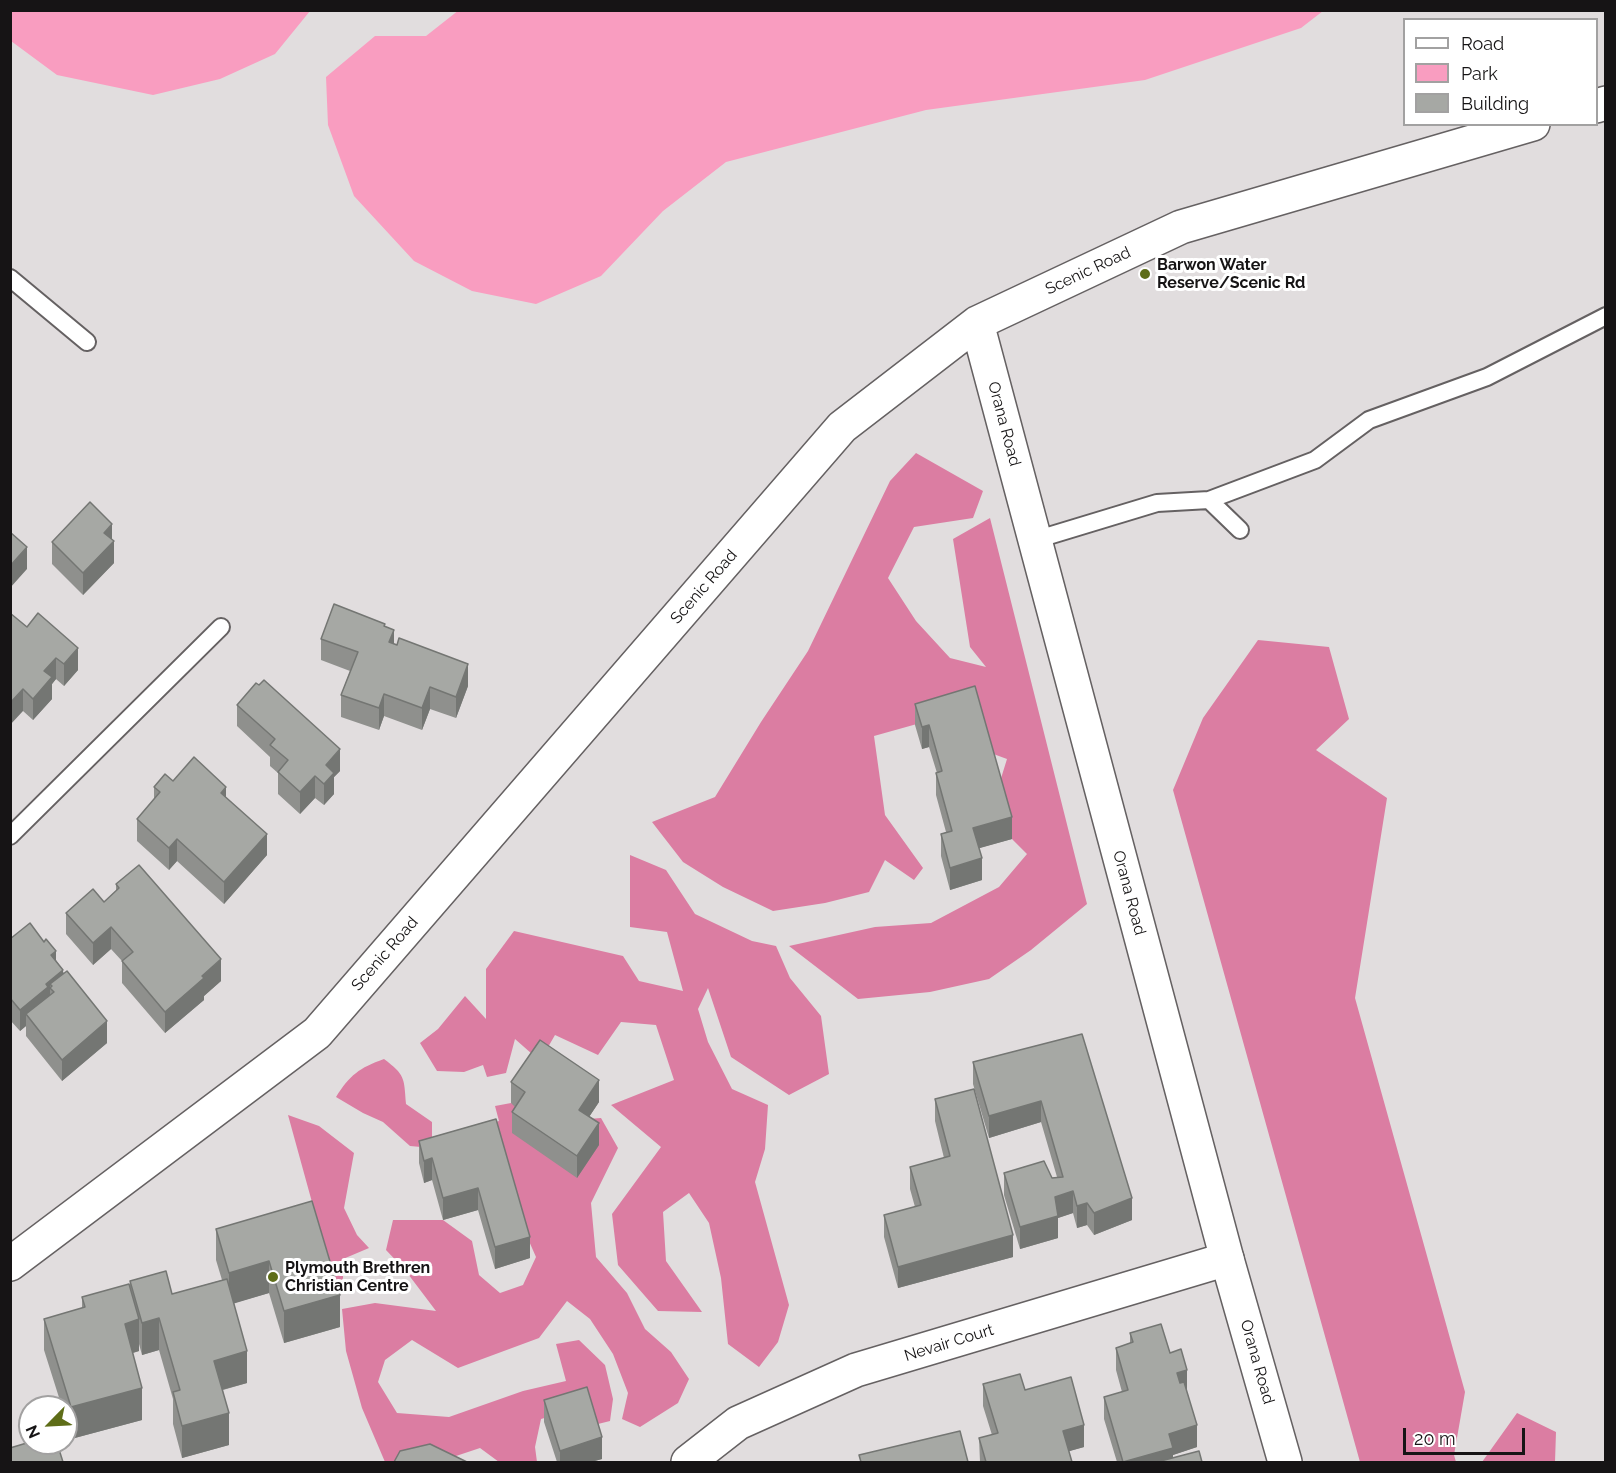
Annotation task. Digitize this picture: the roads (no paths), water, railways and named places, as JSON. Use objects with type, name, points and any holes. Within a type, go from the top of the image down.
[{"type":"main road","name":"Scenic Road","points":[[10,1264],[317,1033],[842,427],[977,324],[1181,227],[1526,126]]},
{"type":"main road","name":"Orana Road","points":[[977,324],[1227,1259],[1285,1462]]},
{"type":"main road","name":"Nevair Court","points":[[688,1462],[738,1423],[856,1370],[1227,1259]]},
{"type":"lane","points":[[10,278],[87,342]]},
{"type":"lane","points":[[1035,540],[1157,503],[1209,500],[1315,460],[1369,420],[1487,377],[1605,316]]},
{"type":"lane","points":[[1209,500],[1240,530]]},
{"type":"lane","points":[[10,836],[221,627]]},
{"type":"place","name":"Barwon Water Reserve/Scenic Rd","points":[[1145,274]]},
{"type":"place","name":"Plymouth Brethren Christian Centre","points":[[273,1277]]}]
